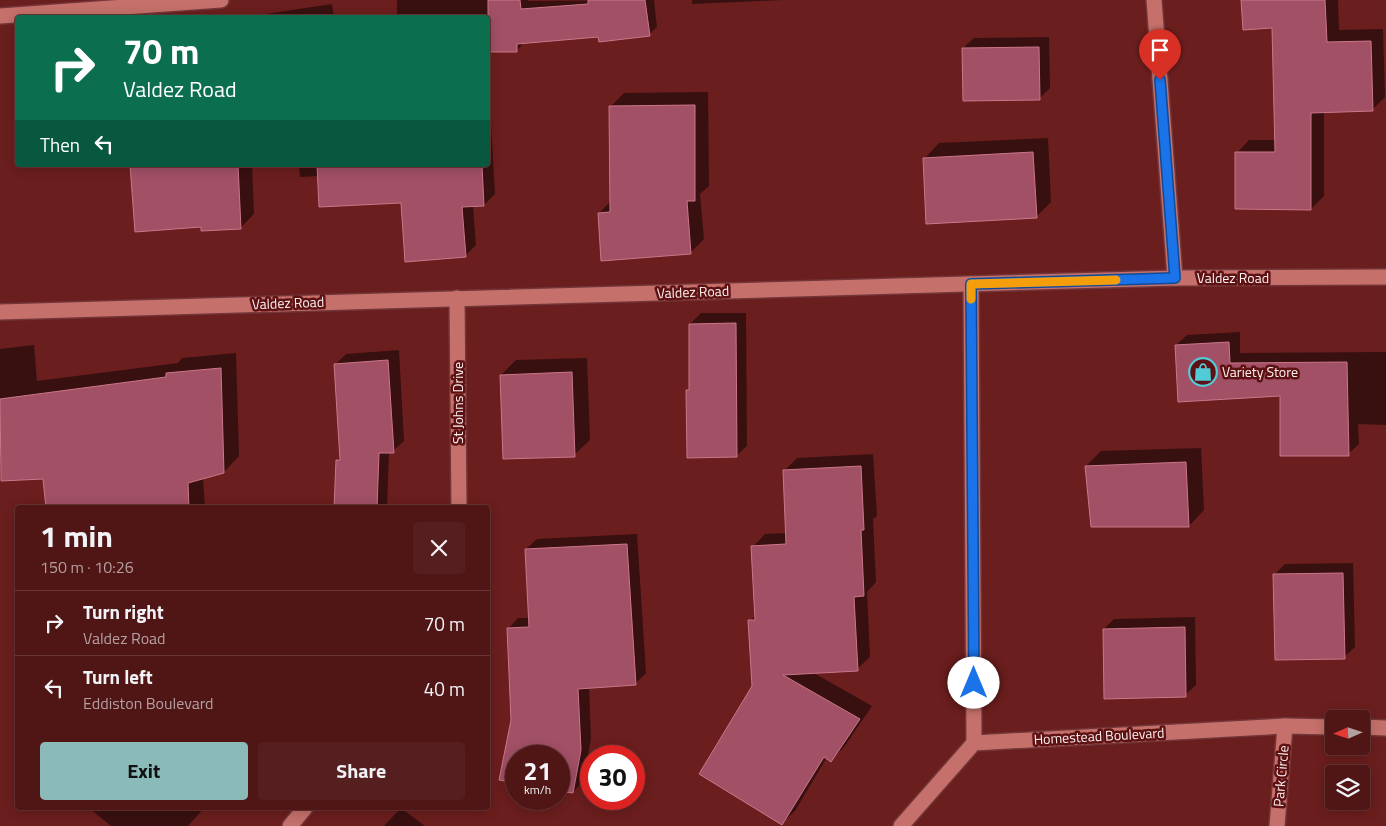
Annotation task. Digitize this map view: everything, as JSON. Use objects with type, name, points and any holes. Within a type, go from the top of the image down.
[{"type":"street","points":[[0,16],[221,0]]},
{"type":"street","points":[[1154,0],[1175,278]]},
{"type":"street","name":"Valdez Road","points":[[0,312],[1175,278],[1386,277]]},
{"type":"street","points":[[901,826],[974,743],[971,284]]},
{"type":"street","name":"St Johns Drive","points":[[457,298],[459,505]]},
{"type":"street","name":"Homestead Boulevard","points":[[974,743],[1286,726],[1325,727]]},
{"type":"street","name":"Park Circle","points":[[1277,826],[1286,726]]},
{"type":"street","points":[[1370,727],[1386,728]]},
{"type":"street","points":[[290,826],[302,810]]},
{"type":"building","points":[[488,0],[520,0],[521,9],[588,4],[588,0],[645,0],[650,36],[599,42],[598,37],[517,44],[517,52],[490,52],[490,15],[488,15]]},
{"type":"building","points":[[1241,0],[1325,0],[1327,42],[1371,41],[1373,111],[1311,113],[1311,210],[1235,209],[1235,152],[1275,152],[1272,28],[1243,30]]},
{"type":"building","points":[[1039,47],[1040,100],[963,101],[962,48]]},
{"type":"building","points":[[695,105],[695,201],[687,201],[691,254],[601,261],[598,213],[610,212],[609,106]]},
{"type":"building","points":[[1033,152],[1037,218],[926,224],[923,158]]},
{"type":"building","points":[[130,167],[238,167],[241,229],[201,231],[201,227],[135,232]]},
{"type":"building","points":[[317,167],[482,167],[484,206],[462,207],[466,257],[405,262],[401,203],[319,207]]},
{"type":"building","points":[[736,323],[737,457],[687,458],[686,390],[689,390],[689,324]]},
{"type":"building","points":[[1229,342],[1230,363],[1347,362],[1349,456],[1280,456],[1280,396],[1178,402],[1175,345]]},
{"type":"building","points":[[388,360],[394,453],[379,453],[377,505],[334,505],[336,460],[340,460],[334,364]]},
{"type":"building","points":[[221,368],[224,473],[188,483],[189,505],[46,505],[43,479],[1,481],[0,399],[166,377],[166,373]]},
{"type":"building","points":[[572,372],[575,457],[503,459],[500,375]]},
{"type":"building","points":[[1186,462],[1189,527],[1091,527],[1085,466]]},
{"type":"building","points":[[861,466],[864,530],[861,530],[864,596],[854,597],[858,671],[783,675],[860,719],[831,762],[824,757],[782,825],[699,774],[752,686],[748,620],[755,620],[751,546],[786,544],[783,470]]},
{"type":"building","points":[[627,544],[636,685],[578,689],[581,745],[573,793],[570,793],[570,745],[506,745],[511,720],[507,628],[529,627],[525,549]]},
{"type":"building","points":[[1343,573],[1345,659],[1275,660],[1273,574]]},
{"type":"building","points":[[1185,627],[1186,697],[1104,699],[1103,629]]},
{"type":"building","points":[[505,750],[505,781],[499,780]]},
{"type":"slow traffic","points":[[971,299],[971,284],[1116,280]]},
{"type":"place","name":"Variety Store","points":[[1203,372]]},
{"type":"route","points":[[974,683],[971,284],[1175,278],[1160,80]]}]
